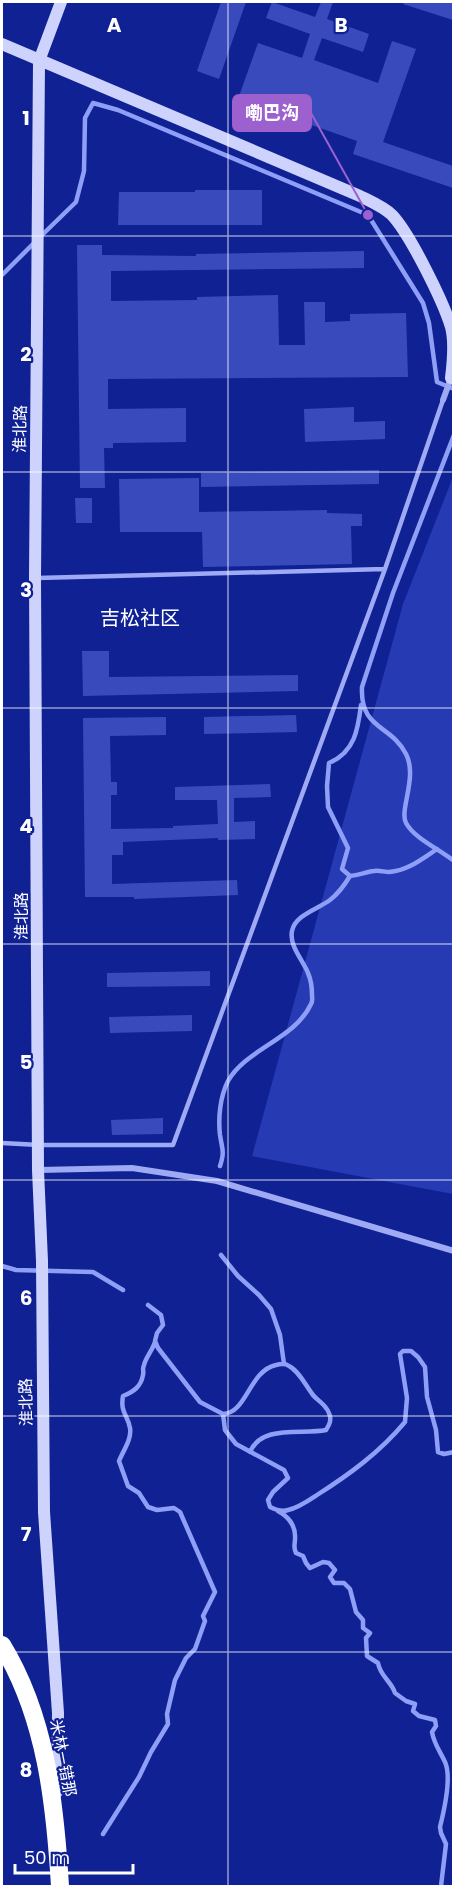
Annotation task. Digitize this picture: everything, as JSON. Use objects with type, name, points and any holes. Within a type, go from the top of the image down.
[{"type":"highway","name":"米林—错那","points":[[2,1645],[31,1702],[44,1750],[57,1833],[60,1887]]},
{"type":"street","name":"淮北路","points":[[57,1833],[58,1713],[44,1512],[42,1261],[38,1170],[35,578],[39,61],[62,2]]},
{"type":"street","points":[[2,44],[360,196],[391,214],[409,240],[435,289],[451,328],[453,359],[451,378],[443,400]]},
{"type":"street","points":[[38,1170],[132,1168],[217,1181],[453,1251]]},
{"type":"lane","points":[[2,1143],[173,1144],[385,570],[443,400]]},
{"type":"lane","points":[[35,578],[385,570]]},
{"type":"shaded area","points":[[453,477],[453,1194],[252,1156],[403,604]]},
{"type":"building","points":[[221,2],[246,2],[219,79],[197,71]]},
{"type":"building","points":[[272,2],[315,17],[321,2],[333,2],[327,19],[369,34],[363,52],[322,38],[314,60],[378,83],[392,41],[416,49],[383,142],[453,166],[453,188],[353,154],[357,141],[238,99],[258,43],[302,58],[310,34],[266,18]]},
{"type":"building","points":[[404,2],[453,2],[453,20],[403,4]]},
{"type":"building","points":[[195,190],[262,190],[262,225],[118,225],[119,192],[195,192]]},
{"type":"building","points":[[77,245],[102,245],[102,255],[196,256],[196,254],[364,251],[364,268],[111,271],[111,301],[197,300],[197,297],[278,295],[279,345],[305,345],[304,302],[325,302],[325,322],[350,321],[350,314],[406,313],[408,377],[108,379],[108,409],[186,408],[186,442],[113,443],[113,448],[104,448],[105,488],[80,488]]},
{"type":"building","points":[[354,407],[354,422],[385,421],[385,439],[305,442],[304,409]]},
{"type":"building","points":[[379,470],[379,484],[201,487],[201,473]]},
{"type":"building","points":[[199,478],[199,512],[327,510],[327,513],[362,514],[362,526],[351,526],[352,564],[203,567],[202,532],[120,532],[119,479]]},
{"type":"building","points":[[75,498],[92,498],[92,523],[76,523]]},
{"type":"building","points":[[82,651],[109,651],[109,677],[298,675],[298,691],[83,696]]},
{"type":"building","points":[[296,715],[297,732],[204,734],[204,717]]},
{"type":"building","points":[[166,717],[166,735],[110,736],[111,782],[117,782],[117,795],[111,795],[111,829],[173,828],[173,826],[218,824],[217,800],[175,800],[175,787],[270,784],[271,797],[234,798],[234,822],[255,821],[255,839],[218,840],[218,838],[123,842],[123,855],[112,855],[112,884],[237,880],[238,895],[134,899],[134,897],[85,897],[83,718]]},
{"type":"building","points":[[210,971],[210,986],[107,987],[107,973]]},
{"type":"building","points":[[192,1015],[192,1031],[110,1033],[109,1017]]},
{"type":"building","points":[[163,1118],[163,1134],[112,1135],[111,1120]]},
{"type":"waterway","points":[[41,236],[76,202],[84,171],[85,118],[93,103],[118,110],[368,215],[423,303],[429,323],[437,382],[454,389]]},
{"type":"waterway","points":[[2,275],[35,242]]},
{"type":"waterway","points":[[454,435],[393,593],[362,687],[366,711],[371,719],[400,744],[409,763],[410,773],[404,817],[406,823],[421,839],[454,861]]},
{"type":"waterway","points":[[361,705],[354,739],[345,753],[329,763],[328,807],[348,848],[342,869],[350,876],[376,871],[396,871],[414,864],[437,849]]},
{"type":"waterway","points":[[220,1166],[223,1153],[219,1128],[221,1101],[228,1081],[246,1060],[294,1026],[304,1016],[312,1002],[312,986],[309,976],[293,942],[294,925],[302,917],[333,897],[350,876]]},
{"type":"waterway","points":[[221,1255],[271,1309],[280,1335],[284,1364]]},
{"type":"waterway","points":[[2,1266],[16,1270],[93,1272],[123,1290]]},
{"type":"waterway","points":[[148,1305],[161,1315],[163,1325],[155,1341],[158,1348],[200,1402],[223,1414],[225,1430],[236,1444],[284,1470],[288,1478],[268,1500],[270,1507],[286,1511],[307,1502],[364,1462],[405,1422],[407,1398],[400,1354],[403,1351],[411,1351],[425,1367],[427,1397],[436,1430],[438,1452],[444,1454],[454,1452]]},
{"type":"waterway","points":[[103,1834],[139,1777],[168,1724],[167,1714],[175,1680],[186,1658],[195,1649],[205,1621],[203,1616],[215,1592],[180,1512],[174,1508],[157,1510],[148,1507],[139,1493],[128,1486],[119,1461],[130,1432],[123,1410],[123,1396],[133,1391],[140,1383],[145,1362],[155,1342]]},
{"type":"waterway","points":[[223,1414],[238,1407],[260,1375],[267,1369],[282,1364],[296,1371],[328,1411],[330,1420],[326,1430],[273,1434],[263,1437],[250,1452]]},
{"type":"waterway","points":[[278,1511],[293,1526],[296,1553],[303,1556],[310,1568],[323,1562],[329,1563],[335,1570],[330,1577],[334,1583],[344,1583],[350,1589],[356,1612],[363,1620],[363,1628],[370,1633],[366,1638],[367,1656],[378,1663],[381,1672],[395,1693],[415,1704],[413,1711],[419,1716],[435,1720],[436,1726],[432,1732],[445,1762],[448,1776],[447,1794],[440,1827],[446,1844],[441,1886]]},
{"type":"place","name":"嘞巴沟","points":[[368,215]]},
{"type":"district","name":"吉松社区","points":[[140,618]]}]
